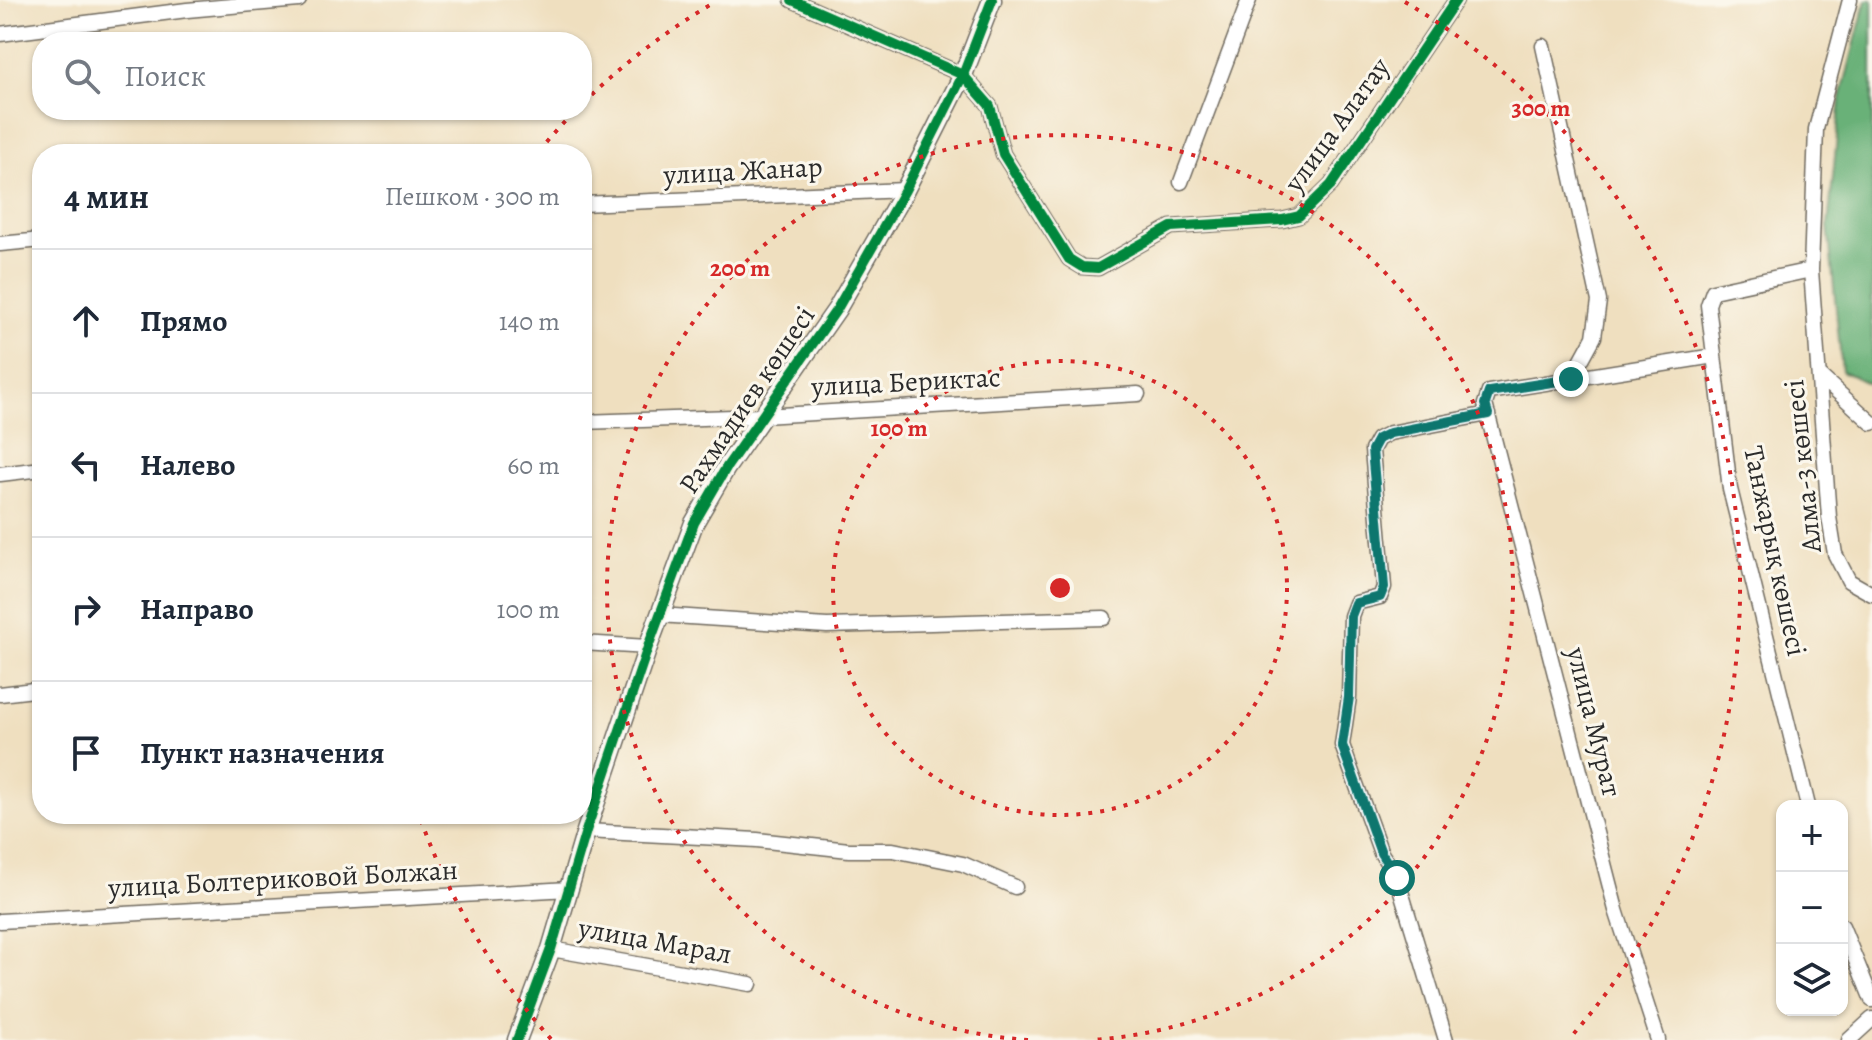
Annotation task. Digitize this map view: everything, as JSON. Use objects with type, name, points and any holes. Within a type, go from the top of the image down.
[{"type":"street","points":[[0,34],[187,10],[299,0]]},
{"type":"street","points":[[792,0],[963,75]]},
{"type":"street","name":"Рахмадиев көшесі","points":[[592,813],[659,615],[694,523],[726,468],[837,309],[905,190],[963,75],[992,0]]},
{"type":"street","points":[[1181,182],[1249,0]]},
{"type":"street","name":"улица Алатау","points":[[963,75],[990,106],[1003,154],[1069,259],[1082,267],[1098,268],[1171,227],[1282,220],[1299,216],[1331,185],[1456,0]]},
{"type":"street","name":"Алма-3 көшесі","points":[[1850,0],[1816,129],[1811,270],[1829,517],[1835,554],[1849,581],[1872,594]]},
{"type":"street","points":[[1543,46],[1599,301],[1594,337],[1571,379]]},
{"type":"street","name":"улица Жанар","points":[[592,204],[905,190]]},
{"type":"street","points":[[0,244],[32,241]]},
{"type":"street","name":"Танжарық көшесі","points":[[1807,800],[1730,489],[1708,305],[1713,291],[1811,270]]},
{"type":"street","points":[[1446,1040],[1397,878],[1381,853],[1342,745],[1349,697],[1351,616],[1356,603],[1380,597],[1384,587],[1372,450],[1378,439],[1390,433],[1488,414],[1485,404],[1489,392],[1714,356]]},
{"type":"street","points":[[1819,375],[1872,423]]},
{"type":"street","name":"улица Бериктас","points":[[592,422],[763,416],[1138,394]]},
{"type":"street","name":"улица Мурат","points":[[1488,414],[1616,910],[1658,1040]]},
{"type":"street","points":[[0,474],[32,470]]},
{"type":"street","points":[[659,615],[827,626],[1104,618]]},
{"type":"street","points":[[592,644],[648,647]]},
{"type":"street","points":[[0,694],[32,690]]},
{"type":"street","name":"Рахмадиев көшесі","points":[[517,1040],[551,949],[588,824]]},
{"type":"street","points":[[586,831],[757,840],[849,850],[893,850],[963,864],[1015,887]]},
{"type":"street","name":"улица Болтериковой Болжан","points":[[0,921],[569,889]]},
{"type":"street","points":[[1848,941],[1872,1000]]},
{"type":"street","name":"улица Марал","points":[[551,949],[750,984]]},
{"type":"street","points":[[1849,1040],[1872,1019]]},
{"type":"green space","points":[[1866,0],[1872,0],[1872,385],[1842,371],[1828,226],[1841,97]]},
{"type":"cycle path","points":[[792,0],[963,75],[990,106],[1003,154],[1069,259],[1082,267],[1098,268],[1171,227],[1282,220],[1299,216],[1331,185],[1456,0]]},
{"type":"cycle path","points":[[592,813],[694,523],[726,468],[837,309],[905,190],[963,75],[992,0]]},
{"type":"cycle path","points":[[517,1040],[551,949],[588,824]]},
{"type":"route","points":[[1397,878],[1381,853],[1342,745],[1349,697],[1351,616],[1356,603],[1380,597],[1384,587],[1372,450],[1378,439],[1390,433],[1488,414],[1485,404],[1489,392],[1571,379]]}]
